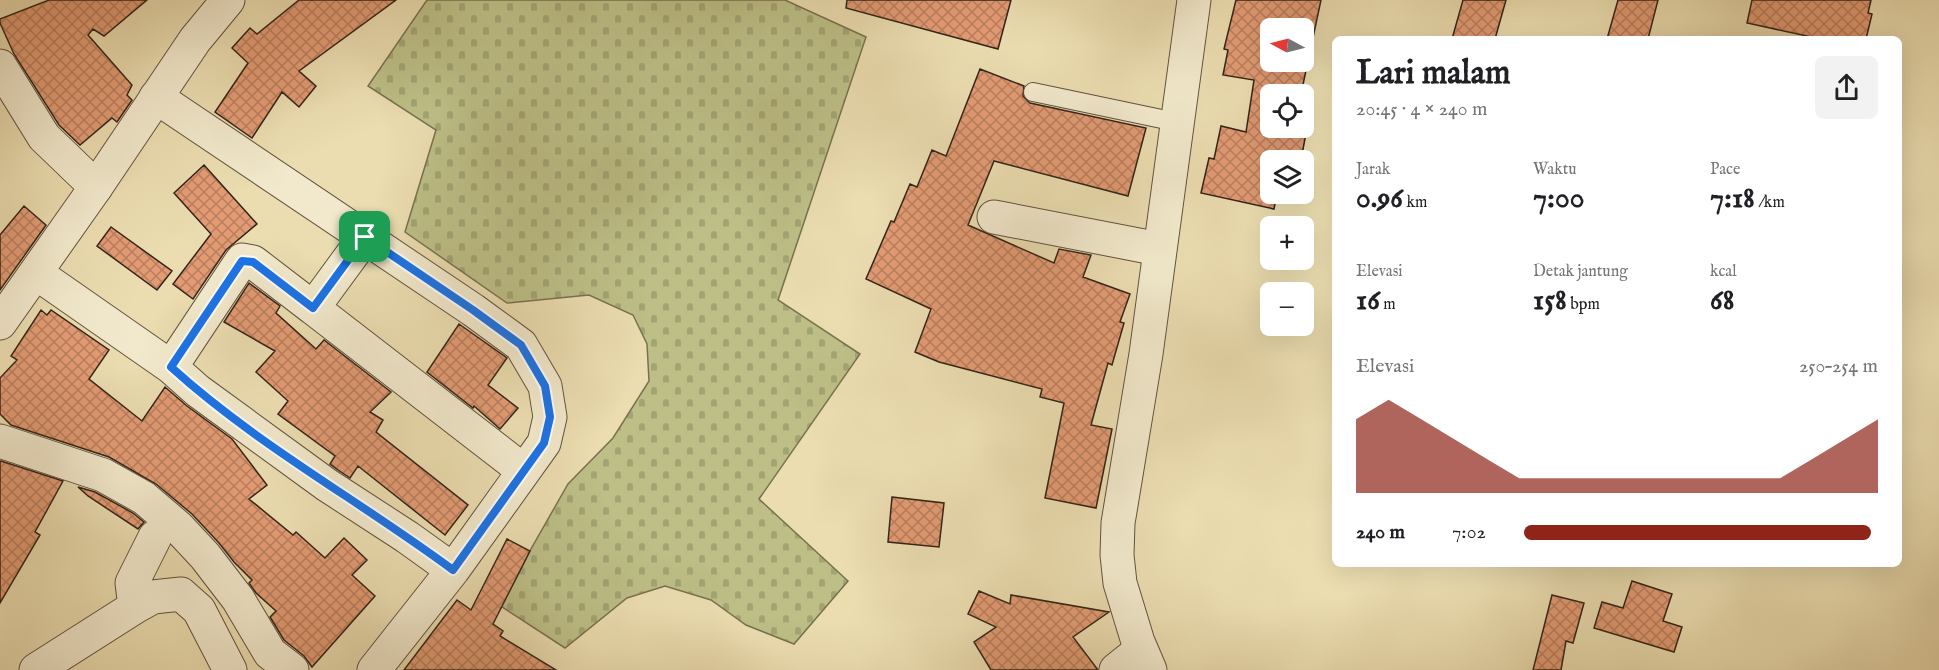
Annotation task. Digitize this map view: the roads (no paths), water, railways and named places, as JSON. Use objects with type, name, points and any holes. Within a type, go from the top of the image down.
[{"type":"street","points":[[0,323],[96,187],[195,40],[228,0]]},
{"type":"street","points":[[1136,663],[1120,583],[1117,555],[1118,523],[1146,354],[1194,0]]},
{"type":"street","points":[[0,66],[44,137],[96,187]]},
{"type":"street","points":[[156,97],[473,310],[521,345],[545,386],[550,417],[544,443],[453,570],[374,670]]},
{"type":"street","points":[[994,217],[1159,249]]},
{"type":"street","points":[[313,308],[365,237]]},
{"type":"street","points":[[171,367],[242,261],[253,262],[524,471]]},
{"type":"street","points":[[36,273],[171,367],[198,391],[327,485],[453,570]]},
{"type":"street","points":[[0,441],[103,475],[144,498],[178,527],[205,556],[238,599],[270,653],[292,670]]},
{"type":"street","points":[[135,607],[132,583],[155,537]]},
{"type":"street","points":[[36,670],[153,597],[182,594],[199,610],[230,670]]},
{"type":"lane","points":[[1033,92],[1176,122]]}]
